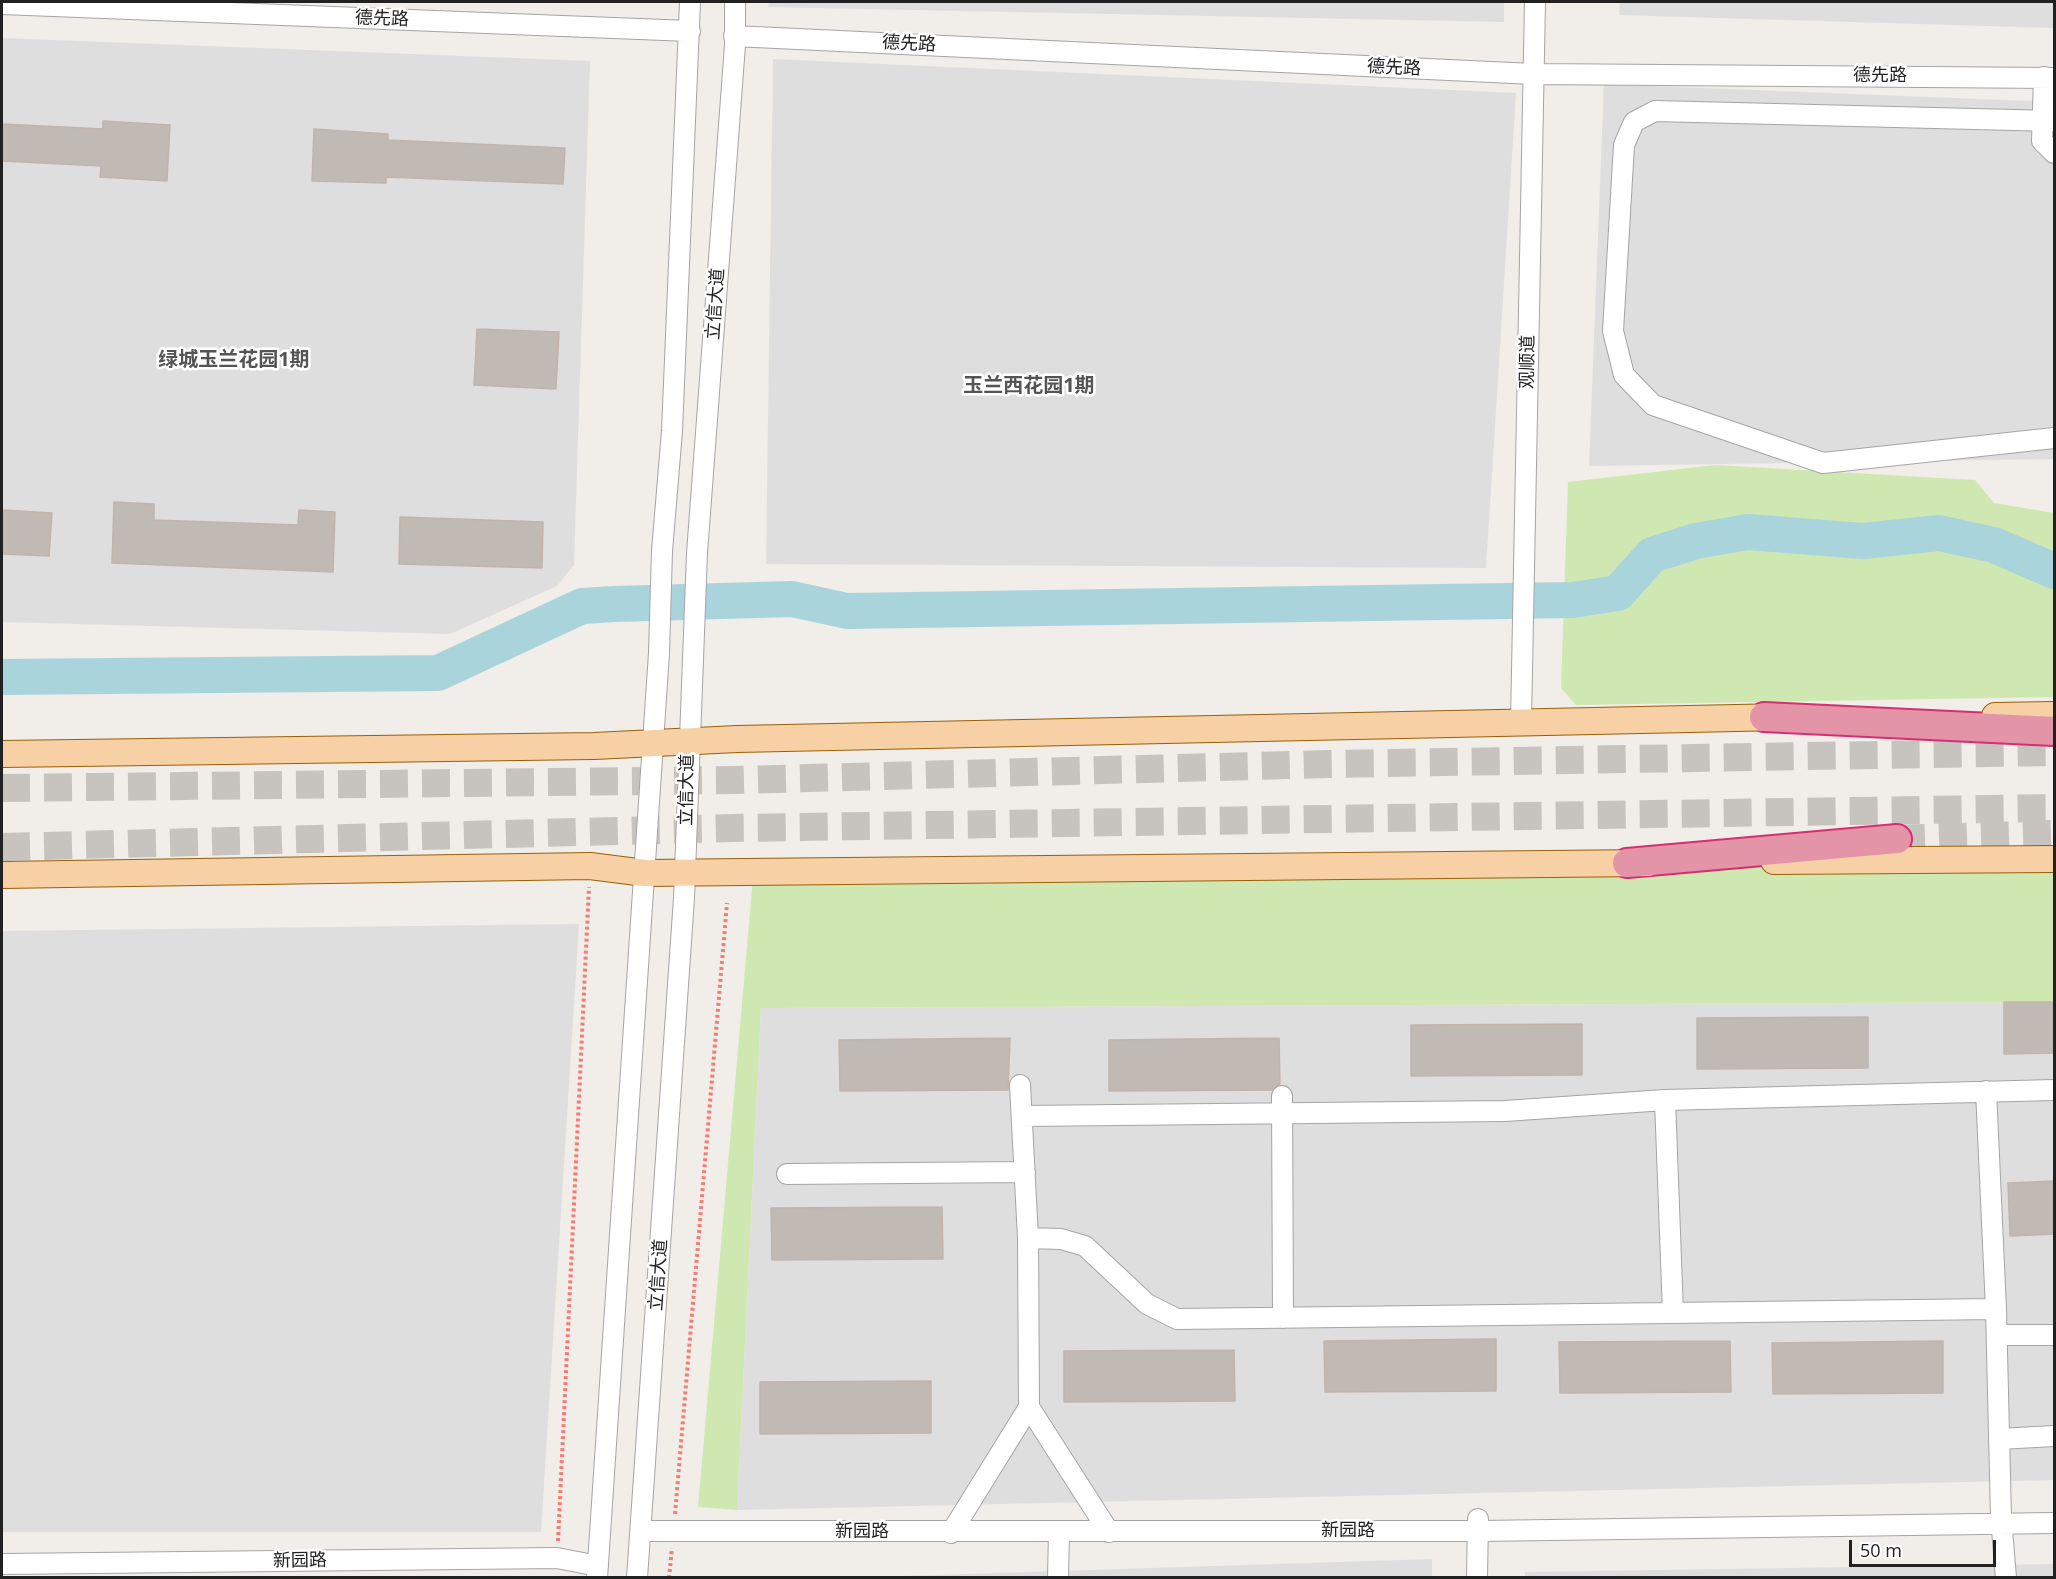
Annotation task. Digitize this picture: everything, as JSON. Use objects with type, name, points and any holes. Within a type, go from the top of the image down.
[{"type":"highway","points":[[1764,717],[2055,731]]},
{"type":"highway","points":[[1627,863],[1897,839]]},
{"type":"main road","points":[[2,754],[261,752],[688,742],[761,738],[1764,717],[2055,715]]},
{"type":"main road","points":[[2,875],[590,866],[645,873],[2055,859]]},
{"type":"street","name":"德先路","points":[[187,2],[690,18]]},
{"type":"street","name":"立信大道","points":[[637,1578],[685,871],[688,742],[697,553],[735,31],[735,2]]},
{"type":"street","name":"观顺道","points":[[1526,722],[1538,69],[1535,2]]},
{"type":"street","name":"观顺道","points":[[1538,69],[1545,2]]},
{"type":"street","name":"德先路","points":[[2,4],[690,18]]},
{"type":"street","name":"立信大道","points":[[597,1567],[659,653],[662,551],[672,431],[690,18]]},
{"type":"street","name":"德先路","points":[[735,31],[1538,69],[2051,74]]},
{"type":"street","points":[[2051,74],[2049,121],[2042,141],[2055,153]]},
{"type":"street","points":[[2049,121],[1656,111],[1634,122],[1624,145],[1613,332],[1624,375],[1653,405],[1823,463],[2055,438]]},
{"type":"street","points":[[1020,1085],[1028,1238],[1029,1407],[1107,1529]]},
{"type":"street","points":[[1022,1116],[1282,1105],[1505,1111],[1665,1100],[2055,1090]]},
{"type":"street","points":[[1986,1092],[1997,1335],[2001,1520],[2006,1578]]},
{"type":"street","points":[[1665,1100],[1673,1313]]},
{"type":"street","points":[[1282,1105],[1283,1318]]},
{"type":"street","points":[[787,1174],[1025,1172]]},
{"type":"street","points":[[1028,1238],[1061,1239],[1085,1246],[1147,1304],[1177,1319],[1996,1309]]},
{"type":"street","points":[[1997,1335],[2055,1335]]},
{"type":"street","points":[[953,1529],[1029,1407]]},
{"type":"street","points":[[1999,1439],[2055,1436]]},
{"type":"street","name":"新园路","points":[[2001,1520],[2055,1515]]},
{"type":"street","name":"新园路","points":[[642,1529],[1107,1529],[2001,1520],[2055,1523]]},
{"type":"street","points":[[1478,1578],[1479,1525]]},
{"type":"street","name":"新园路","points":[[953,1529],[1059,1532],[1107,1529]]},
{"type":"street","points":[[1058,1578],[1059,1532]]},
{"type":"street","name":"新园路","points":[[2,1556],[558,1549],[597,1567]]},
{"type":"street","name":"新园路","points":[[2,1564],[557,1558],[597,1567]]},
{"type":"path","points":[[558,1549],[589,883]]},
{"type":"path","name":"立信大道","points":[[669,1578],[727,903]]},
{"type":"shaded area","points":[[769,2],[1504,2],[1504,22],[768,7]]},
{"type":"shaded area","points":[[1620,2],[2054,2],[2054,28],[1619,15]]},
{"type":"shaded area","points":[[2,38],[590,61],[574,565],[557,586],[450,634],[2,622]]},
{"type":"shaded area","points":[[773,59],[1516,93],[1486,568],[766,564]]},
{"type":"shaded area","points":[[1604,84],[2054,102],[2054,459],[1589,466]]},
{"type":"shaded area","points":[[579,924],[541,1532],[2,1532],[2,931]]},
{"type":"shaded area","points":[[2054,1002],[2054,1480],[737,1510],[761,1008]]},
{"type":"shaded area","points":[[1432,1559],[1432,1578],[872,1577]]},
{"type":"shaded area","points":[[2054,1564],[2054,1578],[1525,1578],[1525,1572]]},
{"type":"green space","points":[[1715,465],[1975,480],[1994,503],[2054,513],[2054,697],[1576,705],[1561,688],[1568,482]]},
{"type":"green space","points":[[2054,862],[2054,1002],[761,1008],[737,1510],[698,1507],[753,878]]},
{"type":"building","points":[[103,121],[170,125],[167,181],[100,177],[101,166],[2,161],[2,124],[103,129]]},
{"type":"building","points":[[314,129],[388,134],[388,140],[565,148],[563,184],[386,177],[386,183],[312,181]]},
{"type":"building","points":[[477,329],[559,332],[556,389],[474,385]]},
{"type":"building","points":[[114,502],[154,504],[154,520],[298,525],[299,510],[335,512],[333,572],[112,563]]},
{"type":"building","points":[[2,510],[52,513],[49,556],[2,554]]},
{"type":"building","points":[[400,517],[543,522],[542,568],[399,564]]},
{"type":"building","points":[[2004,1002],[2055,1002],[2055,1053],[2004,1054]]},
{"type":"building","points":[[1868,1017],[1868,1068],[1697,1069],[1697,1018]]},
{"type":"building","points":[[1582,1024],[1582,1075],[1411,1076],[1411,1025]]},
{"type":"building","points":[[1010,1038],[1008,1090],[840,1091],[839,1040]]},
{"type":"building","points":[[1279,1038],[1280,1084],[1272,1090],[1109,1091],[1109,1040]]},
{"type":"building","points":[[2055,1181],[2055,1234],[2010,1236],[2008,1183]]},
{"type":"building","points":[[942,1207],[943,1259],[772,1260],[771,1208]]},
{"type":"building","points":[[1496,1339],[1496,1391],[1325,1392],[1324,1341]]},
{"type":"building","points":[[1730,1341],[1731,1392],[1560,1393],[1559,1342]]},
{"type":"building","points":[[1943,1341],[1943,1393],[1773,1394],[1772,1343]]},
{"type":"building","points":[[1234,1350],[1235,1401],[1064,1402],[1064,1351]]},
{"type":"building","points":[[931,1381],[931,1433],[760,1434],[760,1382]]},
{"type":"waterway","points":[[2,677],[438,673],[582,606],[615,604],[792,599],[847,611],[1573,600],[1618,593],[1652,555],[1696,541],[1748,532],[1863,541],[1939,533],[1994,545],[2054,571]]},
{"type":"tunnel","points":[[2,788],[736,780],[1328,764],[2054,752]]},
{"type":"tunnel","points":[[2,847],[734,828],[2054,808]]},
{"type":"tunnel","points":[[1897,839],[2054,834]]},
{"type":"district","name":"绿城玉兰花园1期","points":[[234,360]]},
{"type":"district","name":"玉兰西花园1期","points":[[1029,386]]}]
